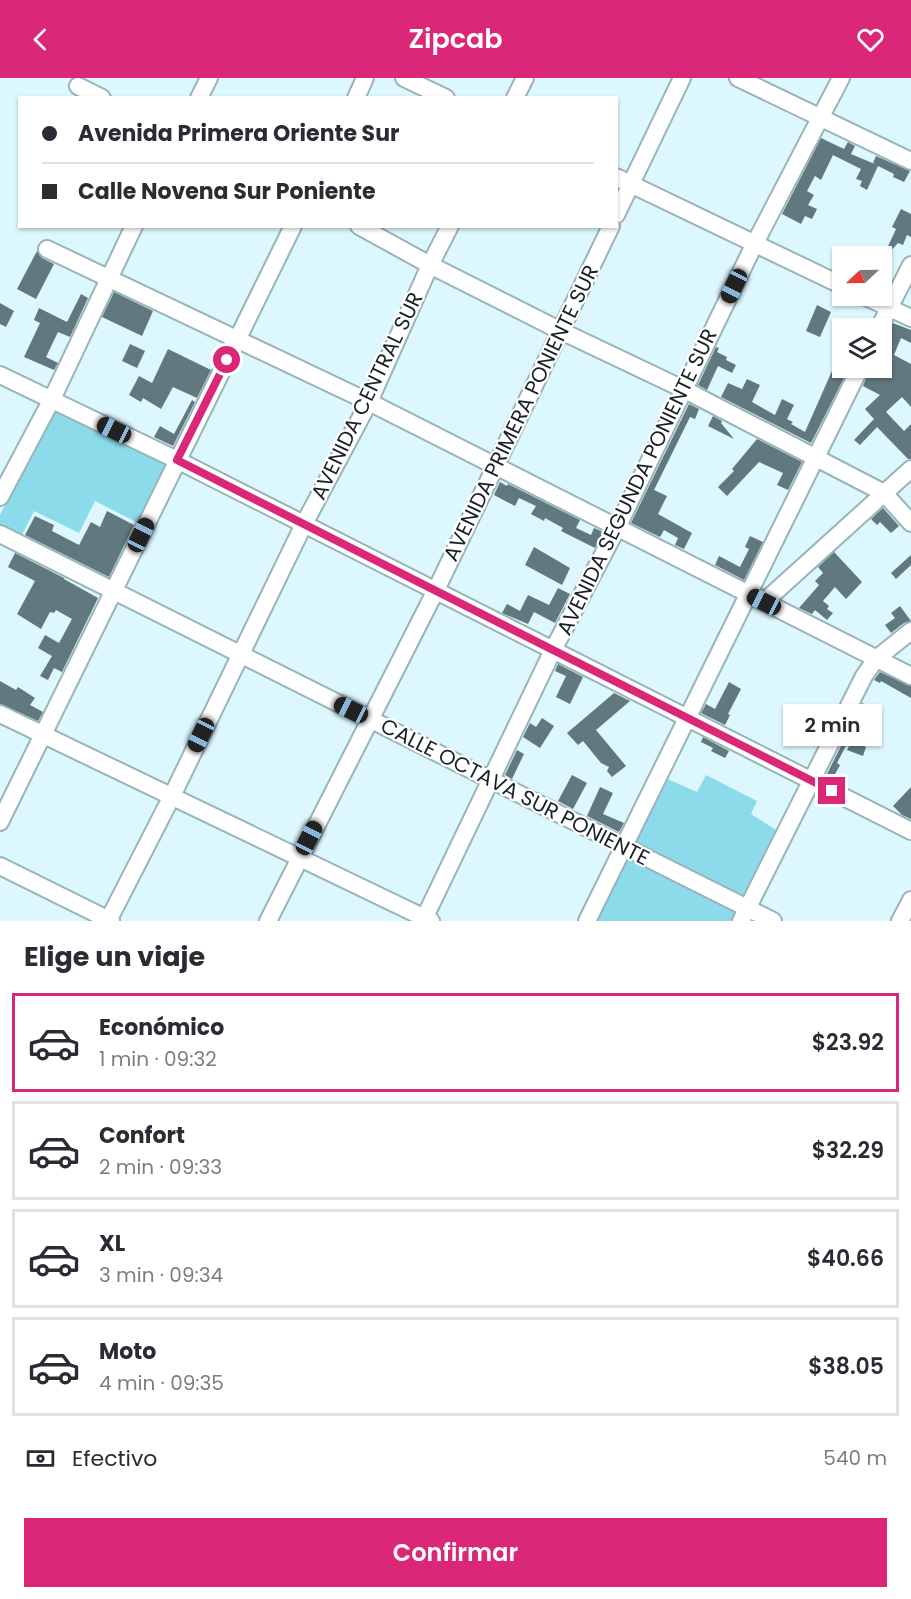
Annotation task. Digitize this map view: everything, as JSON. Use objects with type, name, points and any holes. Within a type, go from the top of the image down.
[{"type":"street","points":[[200,96],[209,78]]},
{"type":"street","points":[[357,96],[365,78]]},
{"type":"street","points":[[404,78],[442,96]]},
{"type":"street","points":[[516,96],[525,78]]},
{"type":"street","points":[[618,206],[624,181],[682,78]]},
{"type":"street","points":[[738,78],[911,161]]},
{"type":"street","name":"AVENIDA SEGUNDA PONIENTE SUR","points":[[426,920],[554,650],[617,528],[754,244],[841,78]]},
{"type":"street","points":[[78,86],[98,96]]},
{"type":"street","points":[[624,181],[832,281]]},
{"type":"street","points":[[0,496],[52,399],[133,228]]},
{"type":"street","points":[[0,822],[292,228]]},
{"type":"street","points":[[363,228],[430,265],[683,389],[884,493],[911,523]]},
{"type":"street","name":"AVENIDA CENTRAL SUR","points":[[109,921],[304,524],[369,402],[449,228]]},
{"type":"street","name":"AVENIDA PRIMERA PONIENTE SUR","points":[[268,921],[436,590],[610,228]]},
{"type":"street","points":[[47,249],[369,402],[911,676]]},
{"type":"street","points":[[884,318],[911,265]]},
{"type":"street","points":[[886,306],[911,318]]},
{"type":"street","points":[[0,375],[177,460],[911,831]]},
{"type":"street","points":[[587,921],[687,718],[756,598],[817,457],[855,378]]},
{"type":"street","points":[[756,598],[911,469]]},
{"type":"street","name":"CALLE OCTAVA SUR PONIENTE","points":[[0,534],[624,847],[744,915],[772,921]]},
{"type":"street","points":[[744,915],[864,676],[876,658],[911,631]]},
{"type":"street","points":[[0,714],[426,920]]},
{"type":"street","points":[[0,866],[109,921]]},
{"type":"street","points":[[900,921],[911,900]]},
{"type":"shaded area","points":[[53,407],[167,463],[138,523],[95,501],[79,533],[34,511],[20,539],[0,529],[0,515]]},
{"type":"shaded area","points":[[706,775],[757,801],[751,814],[781,833],[749,898],[635,842],[665,778],[697,792]]},
{"type":"shaded area","points":[[626,857],[738,911],[733,921],[596,921]]},
{"type":"building","points":[[821,138],[844,149],[848,142],[855,146],[851,154],[877,165],[873,163],[876,156],[910,171],[904,182],[878,166],[867,190],[860,186],[862,181],[856,179],[861,169],[833,155],[821,180],[815,176],[807,191],[814,195],[808,205],[817,209],[812,219],[805,216],[801,224],[782,214]]},
{"type":"building","points":[[901,209],[911,214],[911,237],[907,235],[903,245],[898,243],[892,250],[892,246],[888,246],[896,229],[892,227]]},
{"type":"building","points":[[37,251],[42,258],[54,264],[36,299],[17,289]]},
{"type":"building","points":[[114,292],[153,311],[142,336],[102,317]]},
{"type":"building","points":[[81,294],[88,298],[70,337],[58,332],[46,357],[58,363],[54,370],[24,357],[40,323],[34,320],[39,308],[67,322]]},
{"type":"building","points":[[0,303],[14,311],[6,327],[0,324]]},
{"type":"building","points":[[817,305],[831,312],[820,337],[806,331]]},
{"type":"building","points":[[892,325],[911,330],[911,343],[901,338],[894,355],[911,364],[911,407],[902,397],[886,412],[904,431],[911,424],[911,459],[908,459],[877,427],[860,445],[854,440],[874,419],[865,409],[880,395],[863,386],[866,378],[892,378]]},
{"type":"building","points":[[130,344],[145,351],[137,368],[122,361]]},
{"type":"building","points":[[716,347],[719,348],[717,352],[736,365],[732,373],[718,366],[707,390],[698,385]]},
{"type":"building","points":[[168,349],[211,370],[197,398],[173,387],[161,409],[143,398],[141,402],[129,395],[139,376],[152,383]]},
{"type":"building","points":[[832,371],[832,378],[844,378],[811,443],[721,397],[728,383],[742,389],[747,379],[760,385],[752,402],[775,415],[782,399],[794,405],[787,419],[805,432]]},
{"type":"building","points":[[192,400],[195,402],[173,446],[154,437],[160,426],[174,434]]},
{"type":"building","points":[[689,404],[699,409],[695,419],[690,417],[654,490],[667,496],[658,514],[692,533],[684,549],[675,545],[678,538],[664,530],[660,537],[631,523]]},
{"type":"building","points":[[713,416],[722,421],[721,423],[734,439],[708,426]]},
{"type":"building","points":[[757,439],[802,462],[788,490],[777,485],[783,473],[759,462],[727,496],[718,487],[734,471],[732,469]]},
{"type":"building","points":[[500,482],[580,520],[576,528],[591,535],[594,528],[603,532],[595,548],[561,531],[563,528],[545,518],[544,521],[531,514],[536,506],[519,498],[515,506],[494,495]]},
{"type":"building","points":[[883,508],[899,526],[891,533],[880,522],[877,525],[871,519]]},
{"type":"building","points":[[107,511],[134,525],[109,577],[25,535],[35,516],[54,525],[52,531],[79,545],[91,522],[100,527]]},
{"type":"building","points":[[750,536],[763,542],[744,580],[715,565],[719,556],[740,567],[749,549],[745,547]]},
{"type":"building","points":[[534,547],[570,568],[562,585],[525,565]]},
{"type":"building","points":[[834,552],[862,582],[846,599],[835,587],[823,601],[829,606],[827,609],[833,613],[827,620],[815,610],[812,614],[799,608],[819,585],[815,581],[823,573],[818,567]]},
{"type":"building","points":[[15,553],[98,598],[62,672],[54,668],[48,680],[40,676],[52,656],[38,648],[45,635],[59,643],[72,619],[56,610],[54,613],[50,612],[41,629],[17,614],[35,581],[8,567]]},
{"type":"building","points":[[911,555],[911,565],[896,579],[891,573]]},
{"type":"building","points":[[558,588],[570,594],[555,623],[534,612],[528,624],[502,613],[507,604],[520,611],[528,595],[549,605]]},
{"type":"building","points":[[900,606],[911,621],[904,623],[891,633],[885,625],[895,618],[891,613]]},
{"type":"building","points":[[558,664],[583,677],[570,704],[556,697],[566,676],[555,671]]},
{"type":"building","points":[[880,672],[911,686],[911,698],[881,681],[880,683],[874,680]]},
{"type":"building","points":[[0,681],[16,690],[18,687],[35,698],[30,705],[43,712],[38,721],[0,704]]},
{"type":"building","points":[[729,682],[741,689],[725,725],[701,713],[706,704],[715,709]]},
{"type":"building","points":[[614,693],[630,701],[596,730],[626,766],[612,777],[607,771],[609,767],[601,763],[583,741],[578,745],[567,733]]},
{"type":"building","points":[[862,703],[880,712],[875,722],[872,720],[859,744],[866,747],[863,756],[847,750],[864,717],[857,713]]},
{"type":"building","points":[[542,718],[554,726],[540,748],[523,737],[530,723],[536,727]]},
{"type":"building","points":[[703,737],[729,751],[725,758],[711,751],[713,748],[701,742]]},
{"type":"building","points":[[844,740],[848,742],[837,763],[840,765],[832,780],[826,776]]},
{"type":"building","points":[[517,750],[524,754],[512,779],[505,775]]},
{"type":"building","points":[[572,775],[587,783],[573,809],[558,801]]},
{"type":"building","points":[[600,787],[613,793],[603,814],[624,823],[619,832],[587,816]]},
{"type":"building","points":[[911,787],[911,819],[902,815],[893,806]]},
{"type":"route","points":[[227,360],[177,460],[832,791]]}]
